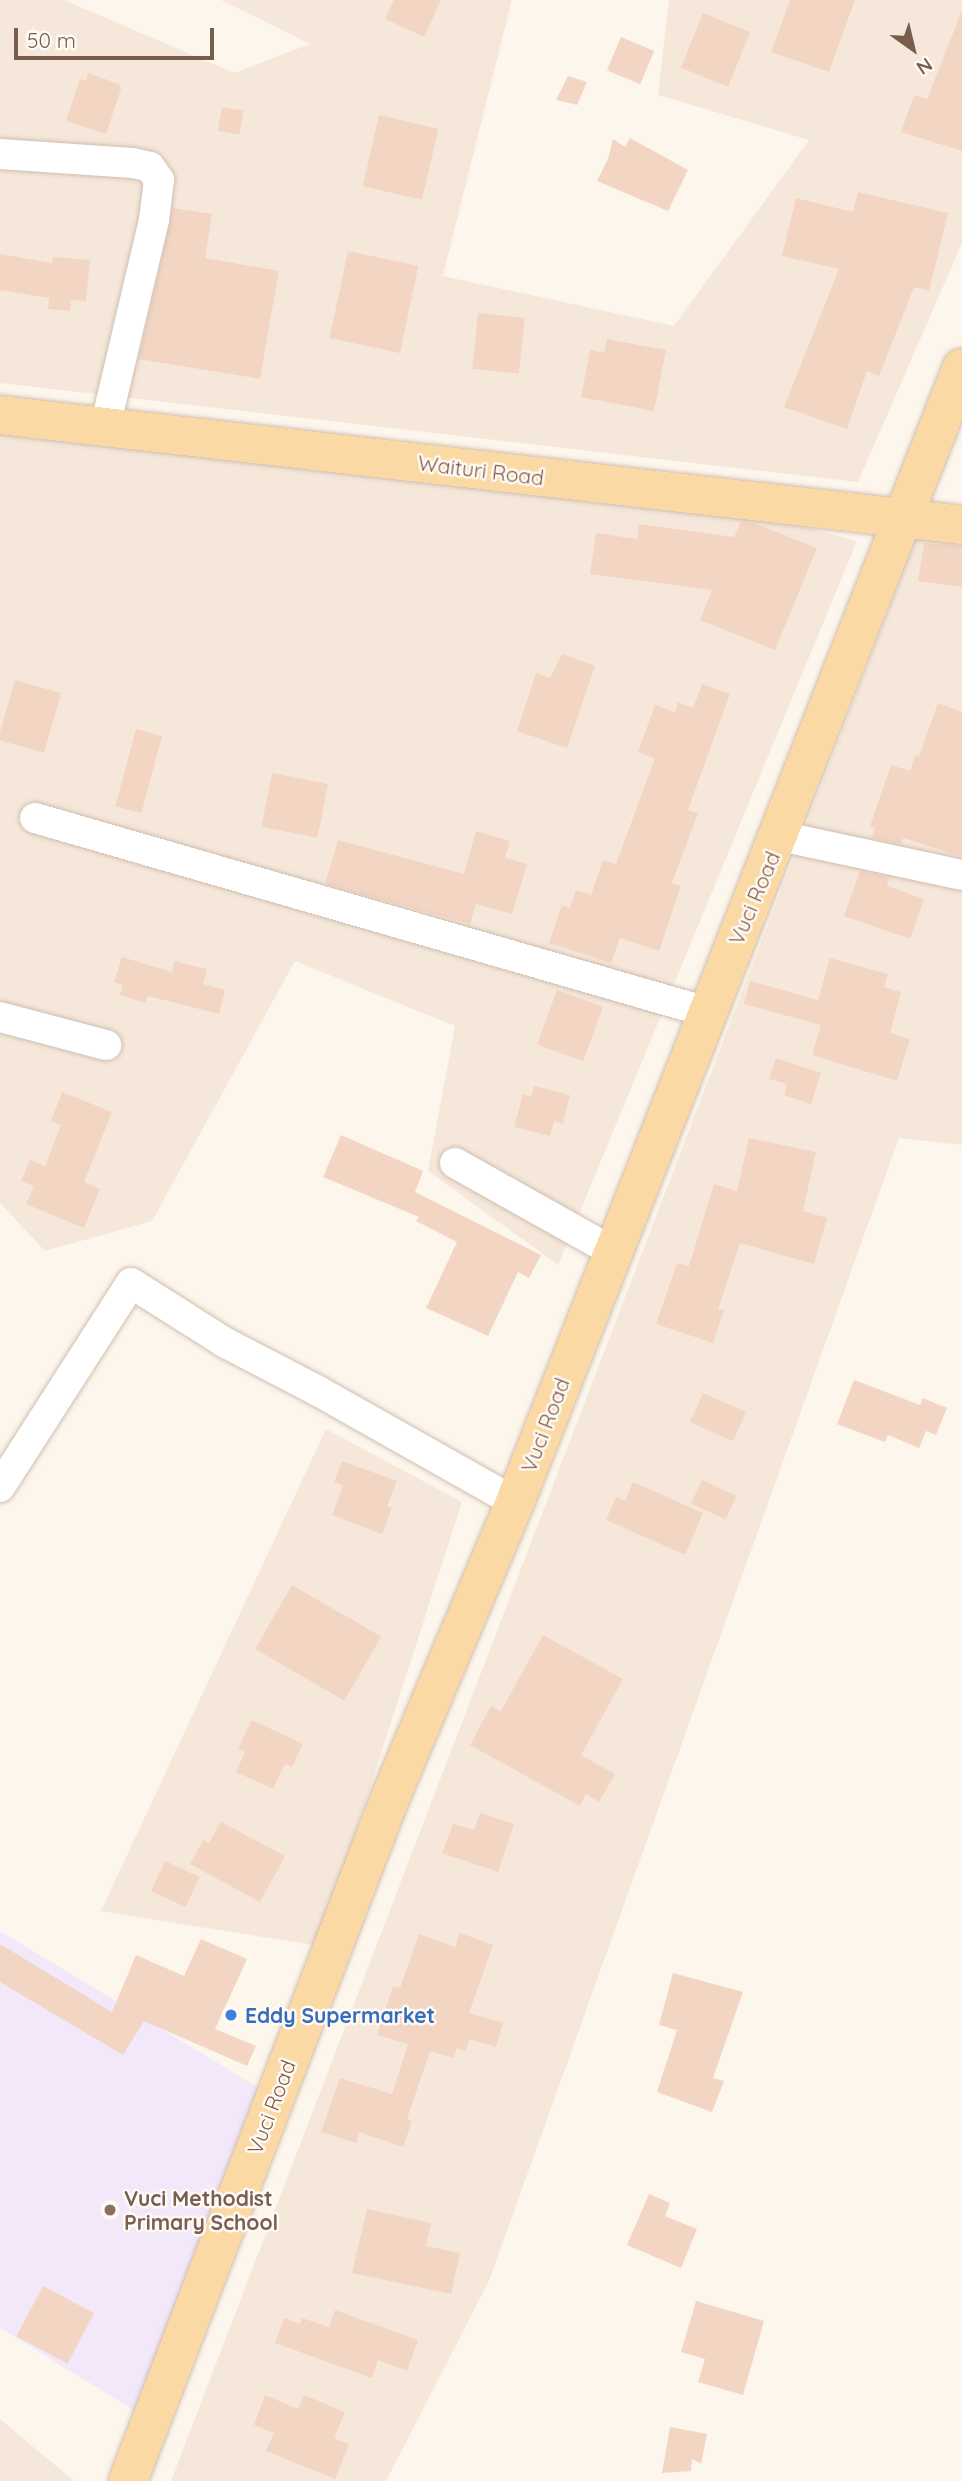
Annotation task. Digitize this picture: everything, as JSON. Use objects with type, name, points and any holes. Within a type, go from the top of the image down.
[{"type":"main road","name":"Vuci Road","points":[[128,2481],[390,1798],[515,1502],[707,1012],[780,836],[962,368]]},
{"type":"main road","name":"Waituri Road","points":[[0,415],[962,525]]},
{"type":"street","points":[[0,154],[133,163],[150,167],[159,180],[154,220],[105,427]]},
{"type":"street","points":[[35,818],[707,1012]]},
{"type":"street","points":[[780,836],[962,875]]},
{"type":"street","points":[[0,1017],[106,1045]]},
{"type":"street","points":[[455,1163],[612,1251]]},
{"type":"street","points":[[0,1488],[131,1283],[223,1342],[318,1391],[515,1502]]},
{"type":"shaded area","points":[[0,0],[64,0],[234,73],[310,44],[221,0],[512,0],[443,276],[674,326],[809,140],[658,95],[669,0],[962,0],[962,243],[858,482],[0,383]]},
{"type":"shaded area","points":[[0,427],[735,508],[857,541],[558,1265],[428,1171],[455,1026],[295,961],[152,1221],[45,1251],[0,1203]]},
{"type":"shaded area","points":[[917,536],[962,543],[962,1145],[899,1138],[489,2281],[386,2481],[171,2481]]},
{"type":"shaded area","points":[[326,1429],[462,1502],[319,1946],[101,1911]]},
{"type":"shaded area","name":"Vuci Methodist Primary School","points":[[0,1931],[266,2092],[142,2415],[0,2328]]},
{"type":"shaded area","points":[[0,2419],[74,2481],[0,2481]]},
{"type":"building","points":[[394,0],[441,0],[424,37],[385,19]]},
{"type":"building","points":[[790,0],[855,0],[829,72],[771,52]]},
{"type":"building","points":[[703,13],[750,32],[728,87],[681,68]]},
{"type":"building","points":[[961,13],[962,151],[901,132],[914,95],[927,99]]},
{"type":"building","points":[[621,37],[654,51],[640,84],[607,70]]},
{"type":"building","points":[[88,73],[119,84],[121,89],[106,134],[66,121],[80,79],[86,81]]},
{"type":"building","points":[[568,76],[587,82],[577,105],[556,100]]},
{"type":"building","points":[[222,107],[244,111],[239,134],[218,131]]},
{"type":"building","points":[[379,115],[438,129],[422,200],[363,186]]},
{"type":"building","points":[[630,138],[688,170],[668,211],[597,181],[608,159],[613,139],[625,147]]},
{"type":"building","points":[[858,192],[948,213],[929,291],[914,287],[879,376],[867,371],[847,429],[784,407],[839,269],[782,256],[796,198],[853,212]]},
{"type":"building","points":[[173,208],[212,214],[205,258],[279,271],[260,379],[139,359]]},
{"type":"building","points":[[348,251],[418,266],[400,353],[329,338]]},
{"type":"building","points":[[0,254],[52,263],[53,257],[90,260],[86,301],[71,300],[70,311],[48,309],[49,298],[0,290]]},
{"type":"building","points":[[478,313],[525,318],[519,374],[472,369]]},
{"type":"building","points":[[607,339],[666,350],[654,411],[581,397],[590,350],[604,353]]},
{"type":"building","points":[[741,522],[756,524],[817,548],[775,650],[700,620],[712,590],[590,574],[596,533],[637,539],[639,524],[734,537]]},
{"type":"building","points":[[924,543],[962,546],[962,587],[918,581]]},
{"type":"building","points":[[562,654],[595,666],[567,748],[517,731],[536,673],[550,678]]},
{"type":"building","points":[[15,680],[61,693],[44,753],[0,740]]},
{"type":"building","points":[[702,684],[730,694],[688,810],[698,813],[672,883],[681,886],[659,951],[620,938],[611,963],[549,943],[562,905],[570,908],[576,890],[591,895],[603,860],[616,864],[655,758],[638,752],[655,705],[675,712],[678,702],[693,708]]},
{"type":"building","points":[[938,703],[962,712],[962,857],[903,838],[901,844],[872,838],[875,828],[870,826],[891,765],[910,771],[915,755],[919,756]]},
{"type":"building","points":[[136,729],[162,736],[141,813],[115,806]]},
{"type":"building","points":[[272,773],[328,784],[317,838],[262,827]]},
{"type":"building","points":[[476,831],[510,841],[505,858],[527,864],[512,914],[476,904],[470,924],[325,884],[338,840],[464,874]]},
{"type":"building","points":[[860,871],[889,877],[887,886],[924,899],[910,939],[844,916]]},
{"type":"building","points":[[122,957],[172,972],[174,961],[207,969],[203,984],[225,990],[219,1014],[148,996],[145,1003],[120,995],[123,985],[114,982]]},
{"type":"building","points":[[830,958],[888,974],[884,987],[901,992],[890,1033],[910,1039],[897,1081],[812,1055],[821,1025],[744,1004],[750,981],[818,1000]]},
{"type":"building","points":[[557,990],[603,1007],[583,1061],[537,1045]]},
{"type":"building","points":[[776,1058],[821,1073],[811,1104],[784,1095],[787,1084],[769,1079]]},
{"type":"building","points":[[534,1086],[570,1095],[563,1124],[554,1121],[550,1136],[514,1127],[523,1094],[531,1097]]},
{"type":"building","points":[[62,1092],[112,1112],[84,1182],[100,1189],[84,1228],[26,1204],[34,1186],[21,1181],[30,1160],[45,1166],[61,1125],[51,1121]]},
{"type":"building","points":[[341,1135],[423,1171],[415,1192],[541,1255],[529,1278],[518,1272],[488,1336],[426,1308],[457,1242],[416,1221],[419,1217],[323,1177]]},
{"type":"building","points":[[749,1138],[816,1152],[803,1211],[827,1218],[814,1264],[740,1243],[718,1309],[724,1310],[713,1343],[656,1324],[677,1263],[689,1266],[714,1184],[737,1191]]},
{"type":"building","points":[[854,1380],[920,1405],[923,1398],[947,1408],[936,1435],[926,1431],[919,1448],[888,1435],[885,1442],[837,1424]]},
{"type":"building","points":[[703,1393],[746,1412],[733,1441],[690,1422]]},
{"type":"building","points":[[342,1461],[397,1481],[387,1506],[392,1508],[382,1534],[332,1515],[343,1486],[334,1482]]},
{"type":"building","points":[[702,1480],[736,1496],[725,1520],[691,1504]]},
{"type":"building","points":[[633,1482],[703,1513],[685,1555],[606,1520],[616,1497],[625,1501]]},
{"type":"building","points":[[292,1585],[381,1636],[344,1701],[255,1649]]},
{"type":"building","points":[[543,1635],[623,1679],[581,1755],[615,1774],[599,1802],[586,1794],[580,1806],[470,1745],[491,1706],[501,1711]]},
{"type":"building","points":[[252,1720],[303,1744],[292,1767],[285,1764],[273,1789],[236,1772],[245,1752],[238,1748]]},
{"type":"building","points":[[480,1813],[514,1824],[498,1872],[442,1853],[453,1824],[474,1830]]},
{"type":"building","points":[[221,1822],[285,1856],[260,1902],[190,1864],[203,1840],[209,1843]]},
{"type":"building","points":[[165,1861],[199,1877],[185,1907],[151,1891]]},
{"type":"building","points":[[460,1933],[493,1945],[469,2013],[503,2023],[496,2047],[469,2039],[466,2051],[457,2048],[453,2058],[430,2051],[407,2119],[412,2121],[403,2147],[359,2132],[356,2143],[321,2132],[340,2078],[392,2094],[408,2044],[377,2035],[393,1986],[400,1988],[419,1934],[455,1947]]},
{"type":"building","points":[[201,1939],[247,1959],[215,2029],[256,2046],[247,2066],[144,2021],[123,2055],[0,1982],[0,1944],[112,2012],[136,1955],[184,1976]]},
{"type":"building","points":[[673,1973],[743,1992],[713,2078],[724,2081],[712,2112],[657,2092],[677,2030],[659,2025]]},
{"type":"building","points":[[649,2194],[670,2203],[665,2216],[697,2229],[681,2268],[627,2245]]},
{"type":"building","points":[[367,2209],[431,2223],[426,2246],[460,2253],[451,2294],[352,2273]]},
{"type":"building","points":[[43,2286],[94,2313],[67,2364],[16,2336]]},
{"type":"building","points":[[696,2301],[764,2321],[743,2395],[698,2382],[705,2359],[681,2352]]},
{"type":"building","points":[[335,2310],[418,2340],[407,2371],[378,2360],[372,2378],[275,2343],[284,2318],[300,2324],[302,2318],[329,2327]]},
{"type":"building","points":[[265,2395],[298,2409],[304,2395],[345,2412],[334,2438],[349,2444],[335,2479],[266,2451],[274,2433],[254,2425]]},
{"type":"building","points":[[670,2427],[707,2434],[701,2464],[692,2459],[691,2471],[662,2473]]},
{"type":"place","name":"Eddy Supermarket","points":[[231,2015]]},
{"type":"place","name":"Vuci Methodist Primary School","points":[[110,2210]]}]
